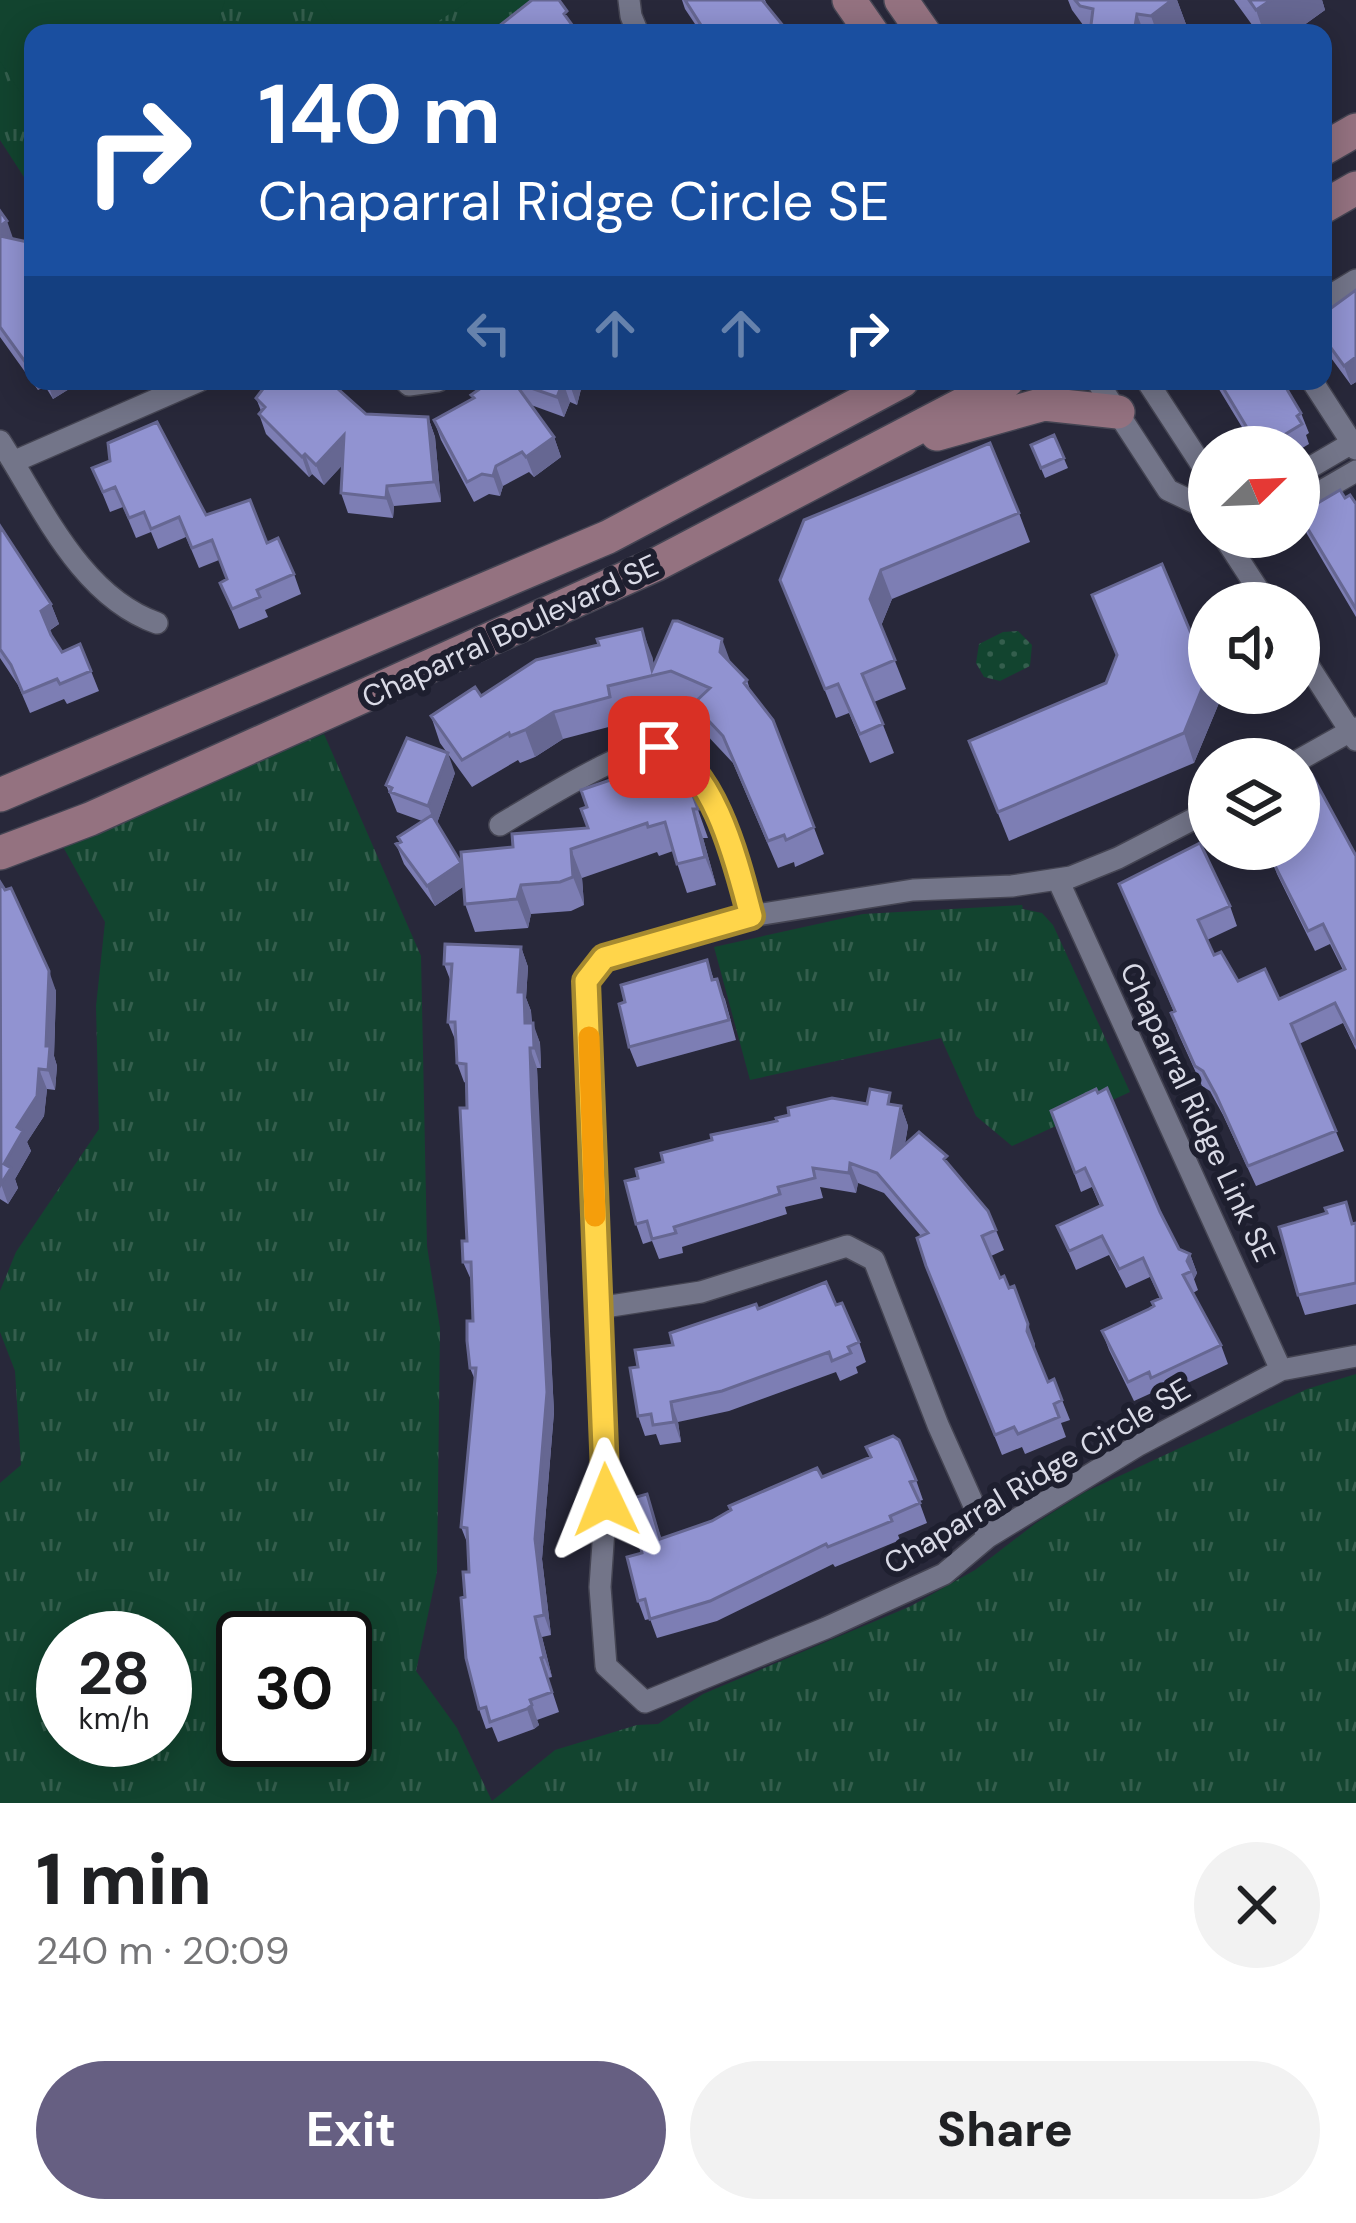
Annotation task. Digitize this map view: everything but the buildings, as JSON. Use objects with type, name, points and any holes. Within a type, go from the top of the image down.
[{"type":"main road","name":"Chaparral Boulevard SE","points":[[0,795],[608,537],[885,390]]},
{"type":"main road","name":"Chaparral Boulevard SE","points":[[0,853],[90,819],[657,564],[989,390]]},
{"type":"main road","points":[[872,452],[1028,406],[1070,404],[1118,412]]},
{"type":"street","points":[[13,462],[178,390]]},
{"type":"street","points":[[1103,390],[1168,490],[1188,501]]},
{"type":"street","points":[[1153,390],[1188,444]]},
{"type":"street","points":[[1318,390],[1354,446],[1320,463]]},
{"type":"street","points":[[0,441],[103,593],[130,613],[157,622]]},
{"type":"street","points":[[1320,492],[1356,471]]},
{"type":"street","points":[[1320,682],[1354,733],[1320,750]]},
{"type":"street","points":[[500,825],[607,765],[648,748],[664,748],[688,765],[708,794],[730,845],[751,916]]},
{"type":"street","name":"Chaparral Ridge Circle SE","points":[[1188,822],[1103,865],[1058,880],[913,890],[751,916],[604,958],[586,981],[606,1500],[599,1587],[606,1666],[645,1702],[826,1628],[944,1574],[988,1537],[1137,1446],[1281,1370],[1356,1356]]},
{"type":"street","name":"Chaparral Ridge Link SE","points":[[1058,880],[1281,1370]]},
{"type":"street","points":[[598,1308],[701,1292],[847,1246],[874,1260],[938,1426],[988,1537]]},
{"type":"green space","points":[[0,0],[557,0],[524,24],[24,24],[24,177],[0,140]]},
{"type":"green space","points":[[0,0],[225,0],[218,24],[24,24],[24,98],[0,61]]},
{"type":"green space","points":[[321,0],[471,0],[434,24],[337,24]]},
{"type":"green space","points":[[1018,631],[1032,645],[1030,666],[1000,681],[984,677],[976,663],[979,644],[1003,632]]},
{"type":"green space","points":[[324,734],[421,956],[427,1246],[440,1328],[437,1572],[416,1671],[457,1728],[492,1801],[555,1750],[637,1725],[658,1724],[703,1694],[911,1606],[975,1570],[1085,1492],[1307,1389],[1356,1374],[1356,1803],[0,1803],[0,1483],[21,1465],[15,1371],[0,1332],[0,1291],[16,1252],[99,1129],[96,1006],[105,922],[62,845]]},
{"type":"green space","points":[[1022,905],[1042,913],[1053,925],[1130,1092],[1012,1146],[976,1116],[941,1038],[750,1080],[714,947],[863,914]]},
{"type":"slow traffic","points":[[589,1037],[595,1216]]},
{"type":"route","points":[[606,1500],[586,981],[604,958],[751,916],[730,845],[708,794],[688,765],[659,747]]}]
